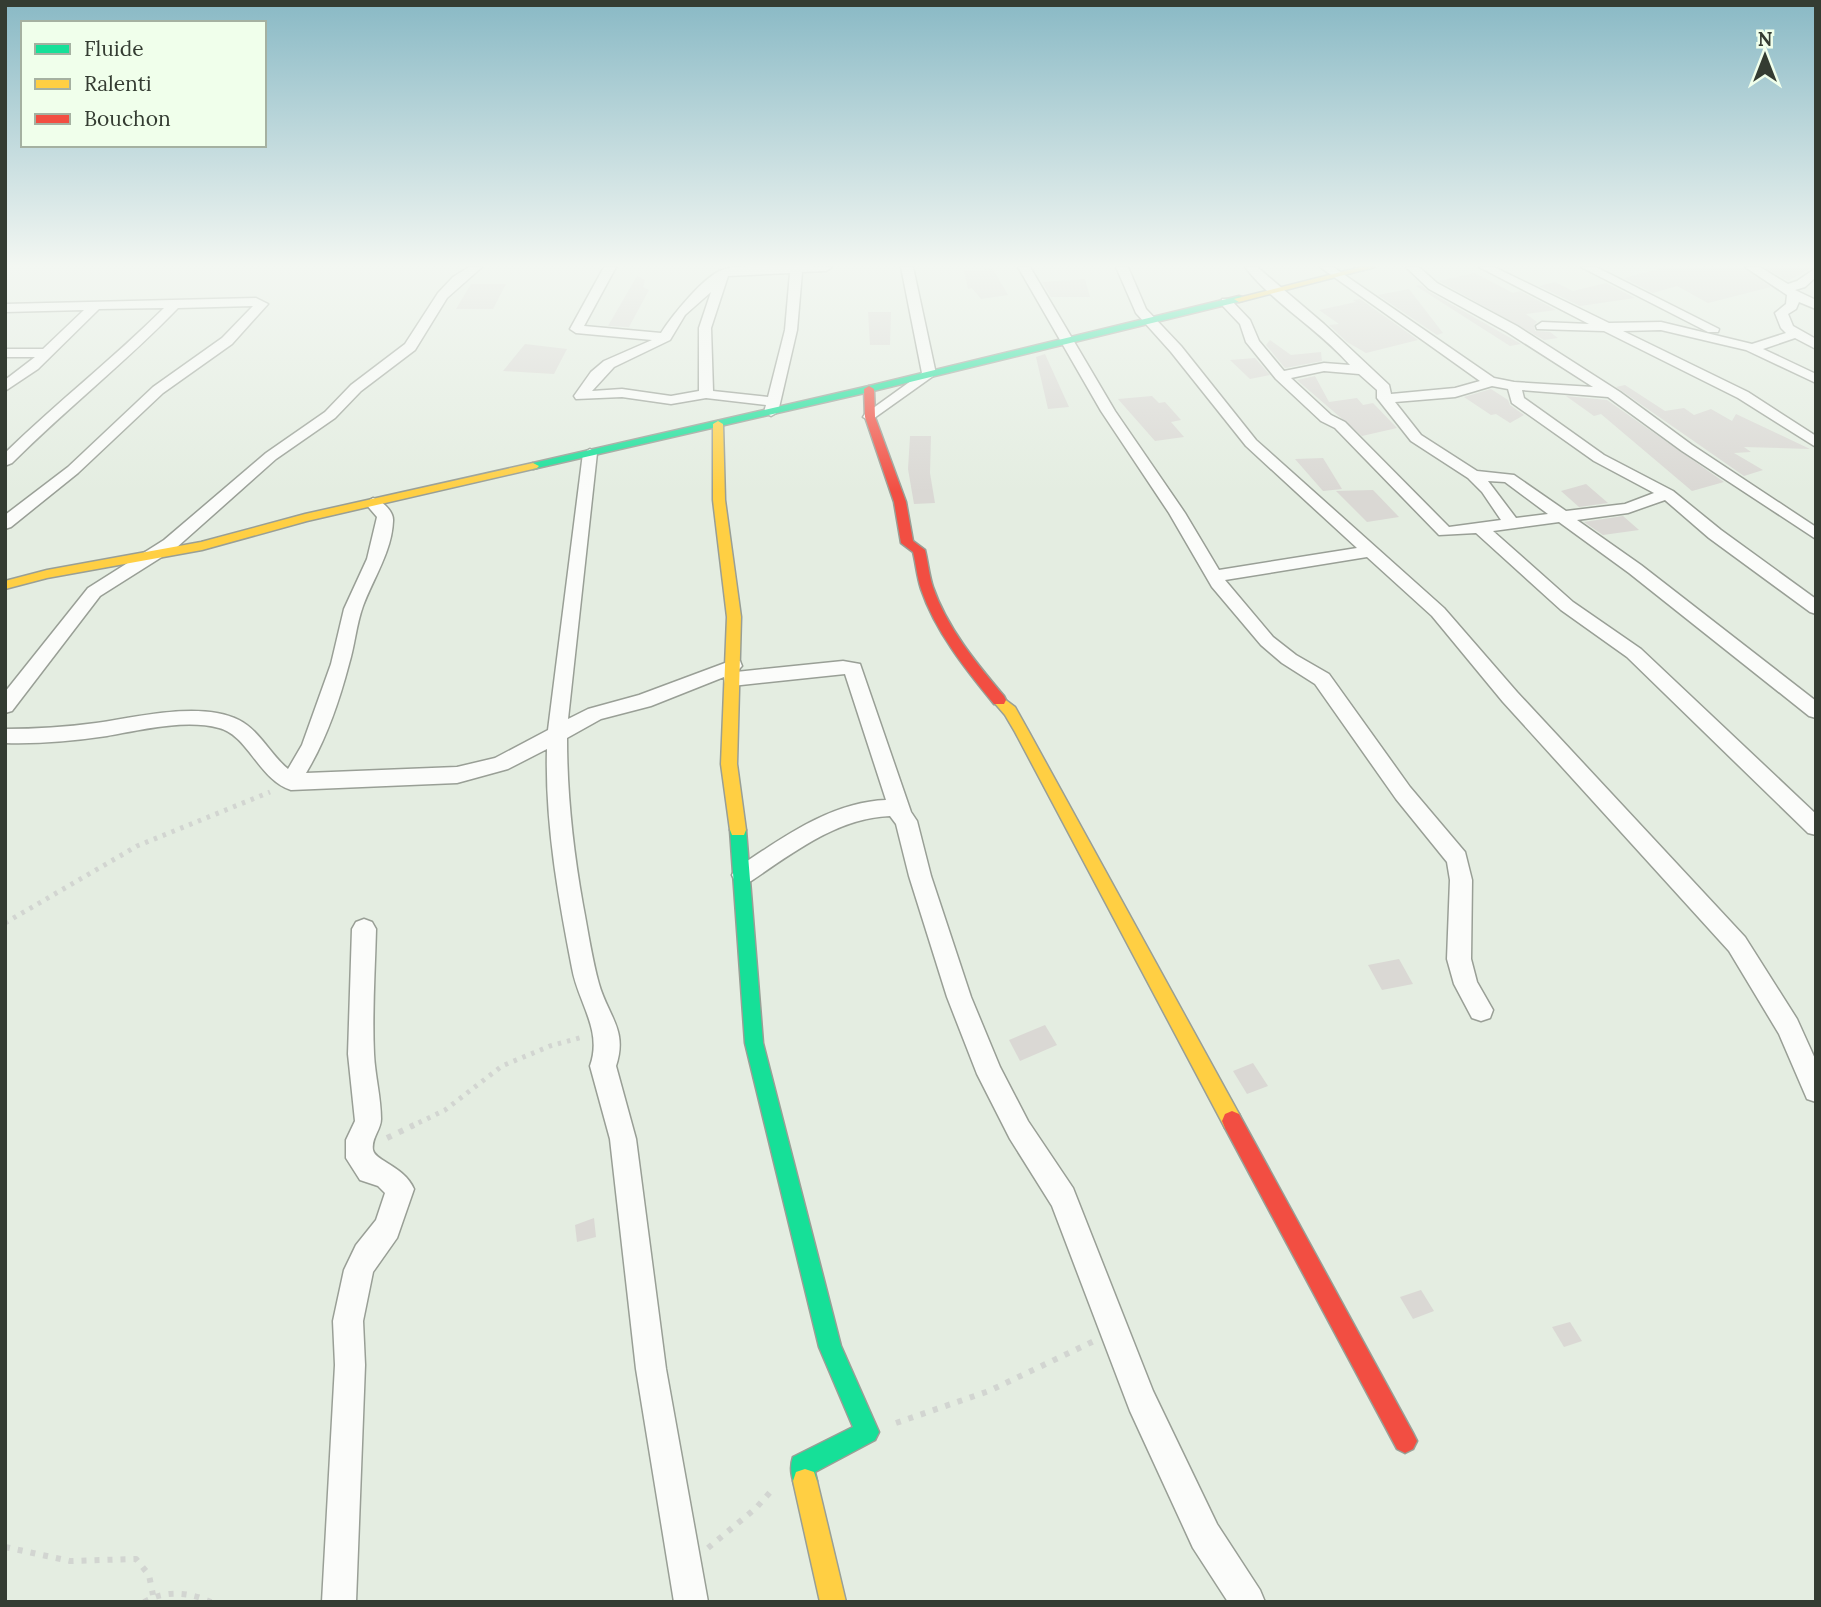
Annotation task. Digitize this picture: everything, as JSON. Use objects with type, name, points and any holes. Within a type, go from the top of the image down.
[{"type":"street","points":[[5,387],[58,342]]},
{"type":"street","points":[[7,460],[47,420],[138,342]]},
{"type":"street","points":[[5,524],[73,470],[158,390],[227,342]]},
{"type":"street","points":[[5,706],[94,592],[177,538],[271,456],[330,415],[356,387],[413,342]]},
{"type":"street","points":[[658,342],[610,364],[596,375],[581,396],[622,393],[671,400],[706,394],[771,406]]},
{"type":"street","points":[[705,342],[706,394]]},
{"type":"street","points":[[771,406],[788,342]]},
{"type":"street","points":[[922,342],[929,374]]},
{"type":"street","points":[[5,585],[47,574],[202,545],[373,503],[718,425],[771,406],[869,389],[1062,342]]},
{"type":"street","points":[[1067,342],[1108,411],[1177,513],[1214,576],[1267,641],[1289,659],[1322,678],[1403,793],[1457,859],[1461,871],[1458,928],[1460,974],[1467,991],[1481,1010]]},
{"type":"street","points":[[1170,342],[1251,443],[1303,493],[1438,612],[1543,734],[1737,944],[1788,1027],[1816,1090]]},
{"type":"street","points":[[1253,342],[1281,376],[1326,418],[1340,425],[1441,530],[1451,533],[1629,508],[1667,494]]},
{"type":"street","points":[[1336,342],[1362,370],[1384,388],[1384,398],[1416,438],[1473,475],[1493,494],[1512,524]]},
{"type":"street","points":[[1432,342],[1490,381],[1514,386],[1574,388],[1615,395]]},
{"type":"street","points":[[1531,342],[1615,395],[1687,448],[1816,534]]},
{"type":"street","points":[[1636,342],[1743,395],[1816,443]]},
{"type":"street","points":[[1727,342],[1752,348],[1771,342]]},
{"type":"street","points":[[1741,342],[1816,379]]},
{"type":"street","points":[[5,353],[47,353]]},
{"type":"street","points":[[1281,376],[1324,368],[1362,370]]},
{"type":"street","points":[[870,417],[929,374]]},
{"type":"street","points":[[1384,398],[1427,397],[1474,388],[1490,381]]},
{"type":"street","points":[[1514,386],[1517,400],[1599,458],[1667,494],[1715,534],[1816,608]]},
{"type":"street","points":[[869,389],[870,417],[900,502],[907,543],[919,550],[927,590],[944,622],[987,686],[1010,711],[1022,732],[1405,1441]]},
{"type":"street","points":[[718,425],[719,500],[734,617],[729,764],[743,875],[754,1043],[830,1346],[867,1432],[802,1466],[816,1537],[833,1602]]},
{"type":"street","points":[[590,453],[557,734],[556,772],[565,874],[589,989],[607,1031],[610,1049],[603,1066],[623,1139],[654,1396],[689,1588]]},
{"type":"street","points":[[1473,475],[1509,478],[1635,569],[1816,711]]},
{"type":"street","points":[[291,782],[312,746],[340,664],[353,609],[375,559],[386,522],[385,516],[373,503]]},
{"type":"street","points":[[1791,515],[1816,513]]},
{"type":"street","points":[[1479,528],[1592,626],[1634,653],[1816,827]]},
{"type":"street","points":[[1214,576],[1370,551]]},
{"type":"street","points":[[5,736],[54,735],[167,720],[208,719],[232,725],[275,773],[291,782],[457,775],[501,764],[595,714],[733,673],[843,667],[853,669],[901,814]]},
{"type":"street","points":[[743,875],[834,821],[876,808],[895,808],[906,821],[920,876],[959,998],[990,1074],[1018,1130],[1063,1198],[1141,1400],[1205,1536],[1248,1602]]},
{"type":"street","points":[[339,1602],[350,1365],[348,1321],[359,1269],[366,1255],[387,1228],[400,1189],[386,1175],[369,1170],[360,1158],[359,1140],[368,1122],[361,1054],[364,929]]},
{"type":"path","points":[[5,923],[137,846],[246,804],[291,782]]},
{"type":"path","points":[[360,1158],[385,1139],[445,1110],[502,1066],[550,1046],[607,1031]]},
{"type":"path","points":[[867,1432],[989,1391],[1114,1332]]},
{"type":"path","points":[[689,1588],[715,1539],[756,1508],[786,1475],[802,1466]]},
{"type":"path","points":[[5,1547],[56,1562],[106,1563],[136,1559],[149,1575],[153,1595]]},
{"type":"path","points":[[144,1602],[153,1595],[198,1594],[211,1602]]},
{"type":"building","points":[[870,342],[890,342],[890,345],[870,345]]},
{"type":"building","points":[[1273,342],[1291,355],[1321,352],[1322,361],[1285,368],[1266,345]]},
{"type":"building","points":[[1347,342],[1410,342],[1366,353]]},
{"type":"building","points":[[1504,342],[1521,344],[1510,346]]},
{"type":"building","points":[[525,344],[567,349],[554,374],[503,371]]},
{"type":"building","points":[[1045,354],[1069,407],[1048,409],[1036,357]]},
{"type":"building","points":[[1255,358],[1270,375],[1250,379],[1230,360]]},
{"type":"building","points":[[1315,376],[1329,402],[1357,398],[1363,405],[1373,403],[1397,428],[1362,436],[1297,380]]},
{"type":"building","points":[[1625,385],[1665,411],[1684,408],[1694,415],[1711,409],[1732,421],[1736,414],[1810,449],[1744,447],[1751,452],[1734,453],[1763,470],[1744,476],[1616,387]]},
{"type":"building","points":[[1491,389],[1524,415],[1510,423],[1496,414],[1491,415],[1464,397]]},
{"type":"building","points":[[1152,396],[1159,403],[1165,402],[1181,420],[1171,422],[1184,437],[1155,441],[1118,399]]},
{"type":"building","points":[[1566,396],[1607,400],[1724,482],[1692,491],[1601,414],[1594,416]]},
{"type":"building","points":[[910,436],[931,436],[930,473],[935,503],[914,504],[908,469]]},
{"type":"building","points":[[1323,458],[1342,489],[1323,491],[1295,459]]},
{"type":"building","points":[[1586,484],[1608,503],[1579,507],[1561,491]]},
{"type":"building","points":[[1373,490],[1399,517],[1367,522],[1336,491]]},
{"type":"building","points":[[1623,516],[1639,530],[1603,535],[1584,522]]},
{"type":"building","points":[[1399,959],[1413,984],[1382,990],[1368,965]]},
{"type":"building","points":[[1045,1025],[1057,1045],[1020,1061],[1009,1040]]},
{"type":"building","points":[[1253,1063],[1268,1086],[1247,1094],[1233,1071]]},
{"type":"building","points":[[594,1218],[596,1237],[577,1242],[575,1225]]},
{"type":"building","points":[[1421,1290],[1434,1311],[1413,1319],[1400,1297]]},
{"type":"building","points":[[1570,1322],[1582,1341],[1564,1347],[1552,1327]]},
{"type":"traffic: fast","points":[[533,466],[1062,342]]},
{"type":"traffic: fast","points":[[738,830],[754,1043],[830,1347],[867,1432],[802,1466],[805,1481]]},
{"type":"traffic: slow","points":[[718,424],[719,500],[734,617],[729,764],[738,830]]},
{"type":"traffic: slow","points":[[5,585],[47,574],[202,546],[305,518],[533,466]]},
{"type":"traffic: slow","points":[[999,700],[1010,711],[1022,732],[1232,1121]]},
{"type":"traffic: slow","points":[[805,1481],[833,1602]]},
{"type":"traffic: jam","points":[[869,389],[870,417],[900,502],[907,543],[919,550],[924,579],[939,615],[969,662],[999,700]]},
{"type":"traffic: jam","points":[[1232,1121],[1405,1441]]}]
